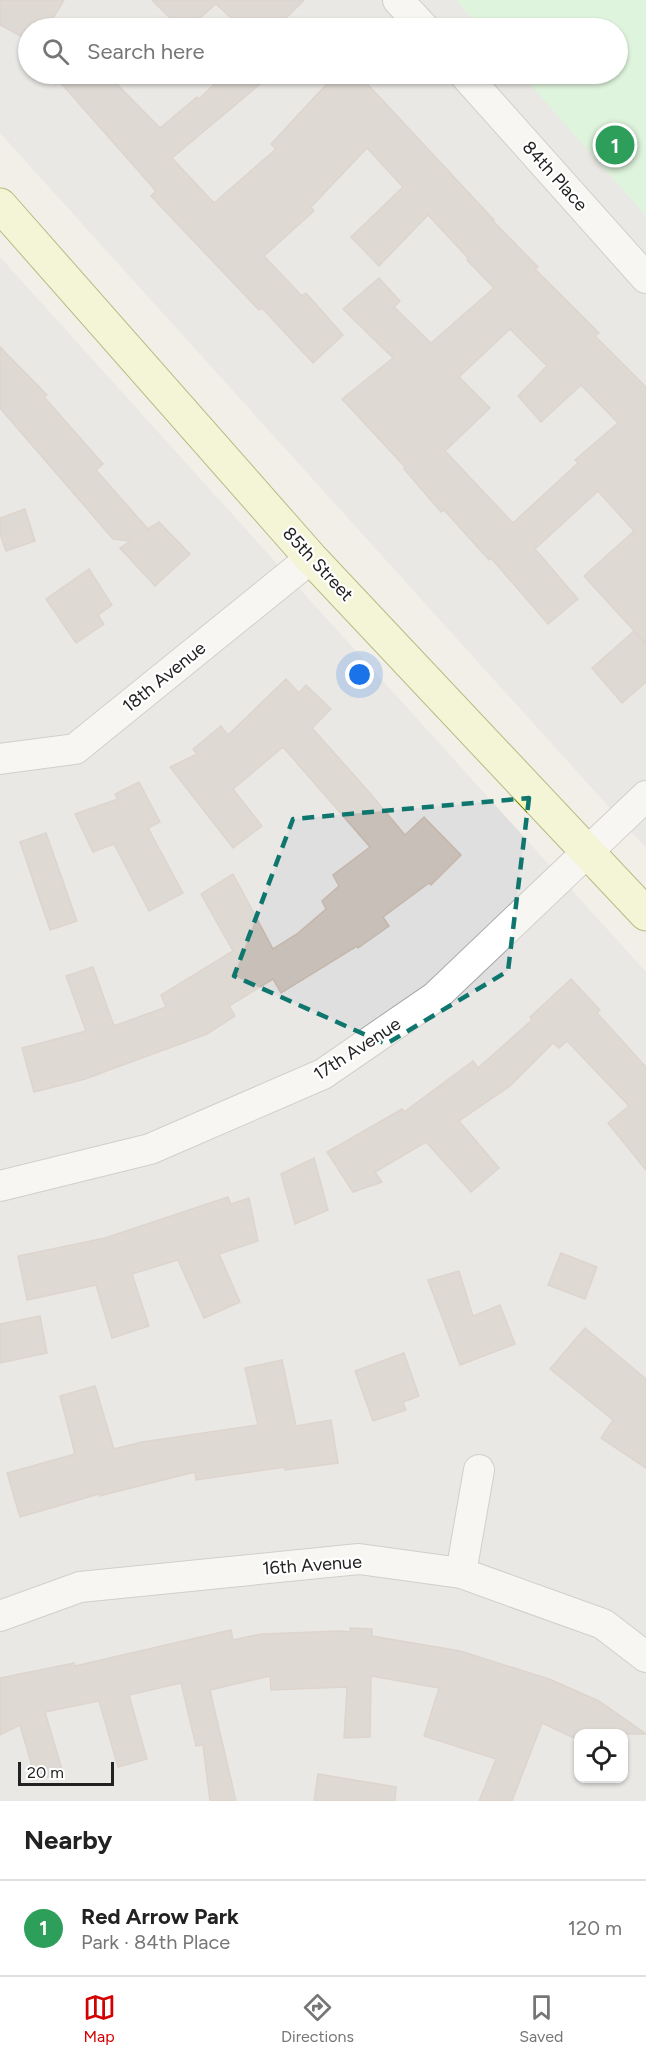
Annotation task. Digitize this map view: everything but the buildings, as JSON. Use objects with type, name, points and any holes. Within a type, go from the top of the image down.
[{"type":"street","points":[[398,0],[415,18]]},
{"type":"street","name":"84th Place","points":[[473,84],[646,278]]},
{"type":"street","name":"85th Street","points":[[0,205],[311,558],[646,914]]},
{"type":"street","name":"18th Avenue","points":[[0,759],[75,748],[311,558]]},
{"type":"street","name":"17th Avenue","points":[[0,1186],[150,1149],[323,1074],[435,998],[646,796]]},
{"type":"street","points":[[461,1573],[478,1470]]},
{"type":"street","name":"16th Avenue","points":[[0,1616],[80,1587],[359,1559],[461,1573],[603,1624],[646,1657]]},
{"type":"highlighted area","points":[[529,798],[508,971],[386,1044],[234,976],[293,819]]},
{"type":"shaded area","points":[[0,0],[646,0],[646,848],[0,133]]},
{"type":"shaded area","points":[[0,257],[646,972],[646,1801],[0,1801]]},
{"type":"green space","points":[[456,0],[646,0],[646,216],[530,84],[628,84],[628,18],[472,18]]},
{"type":"place","name":"Red Arrow Park","points":[[615,145]]}]
